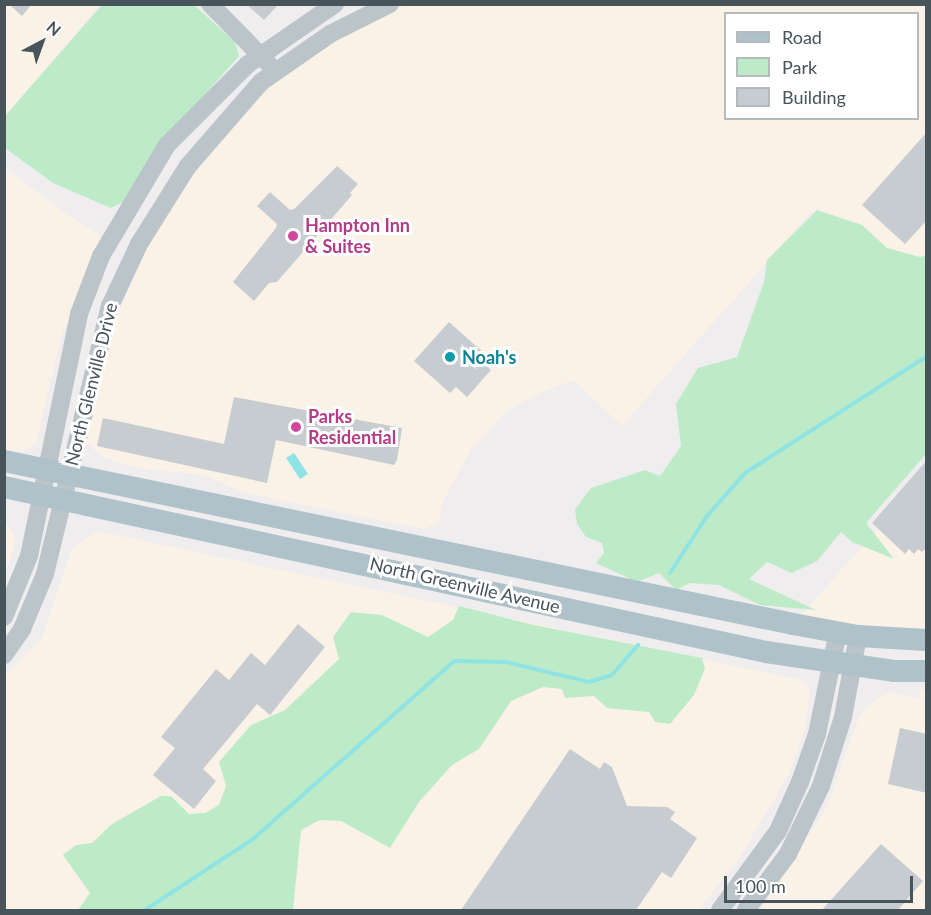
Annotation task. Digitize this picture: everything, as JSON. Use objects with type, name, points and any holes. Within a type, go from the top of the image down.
[{"type":"main road","name":"North Greenville Avenue","points":[[4,461],[848,634],[927,640]]},
{"type":"main road","name":"North Greenville Avenue","points":[[4,487],[766,652],[843,664],[927,671]]},
{"type":"street","points":[[210,4],[275,71]]},
{"type":"street","name":"North Glenville Drive","points":[[4,655],[35,603],[51,496],[44,470],[79,314],[101,256],[167,145],[220,88],[261,54],[335,4]]},
{"type":"street","name":"North Glenville Drive","points":[[4,617],[51,496],[68,474],[110,306],[134,254],[188,166],[235,108],[275,71],[330,34],[390,4]]},
{"type":"street","points":[[746,910],[785,858],[821,786],[848,634]]},
{"type":"street","points":[[720,910],[768,846],[800,782],[843,664]]},
{"type":"street","points":[[768,846],[785,858]]},
{"type":"shaded area","points":[[5,5],[100,5],[5,116]]},
{"type":"shaded area","points":[[404,5],[926,5],[926,257],[900,279],[812,211],[622,426],[573,380],[538,394],[507,411],[471,449],[444,500],[438,523],[424,529],[245,493],[204,475],[136,468],[102,457],[85,441],[108,339],[161,210],[257,97],[330,41]]},
{"type":"shaded area","points":[[4,167],[64,212],[96,232],[101,239],[61,338],[36,443],[23,452],[5,449]]},
{"type":"shaded area","points":[[926,475],[926,628],[870,627],[799,617]]},
{"type":"shaded area","points":[[5,520],[16,540],[5,577]]},
{"type":"shaded area","points":[[97,531],[801,680],[810,689],[805,729],[789,774],[741,855],[699,910],[5,910],[4,677],[42,638],[72,548]]},
{"type":"shaded area","points":[[920,689],[926,691],[926,910],[760,910],[827,807],[860,714],[879,697],[891,692],[918,699]]},
{"type":"green space","points":[[102,5],[194,5],[235,42],[239,56],[163,142],[123,202],[111,208],[53,183],[5,148],[5,116]]},
{"type":"green space","points":[[817,210],[862,225],[887,248],[920,257],[926,255],[926,454],[866,523],[894,559],[852,542],[841,532],[817,561],[792,573],[767,562],[749,579],[816,610],[760,605],[719,585],[690,583],[676,590],[659,573],[637,582],[596,563],[604,553],[602,543],[586,537],[577,524],[575,509],[591,488],[645,470],[660,476],[681,446],[676,404],[698,368],[737,357],[764,282],[767,260]]},
{"type":"green space","points":[[459,606],[534,625],[702,658],[705,669],[694,695],[670,724],[655,722],[649,712],[607,708],[594,696],[565,698],[562,689],[543,687],[511,701],[479,749],[452,765],[419,802],[390,848],[341,821],[320,820],[301,830],[293,910],[78,910],[90,893],[63,855],[76,845],[92,843],[112,824],[161,796],[171,796],[189,814],[205,813],[219,805],[226,786],[219,762],[251,725],[285,710],[339,659],[333,637],[351,612],[382,615],[428,637],[453,620]]},
{"type":"water","points":[[294,453],[308,474],[300,479],[286,458]]},
{"type":"building","points":[[9,4],[32,4],[22,16]]},
{"type":"building","points":[[246,4],[279,4],[264,20]]},
{"type":"building","points":[[927,132],[927,220],[905,244],[862,205]]},
{"type":"building","name":"Hampton Inn & Suites","points":[[337,166],[358,184],[350,193],[352,195],[277,282],[269,283],[254,301],[233,282],[276,228],[277,224],[257,206],[270,192],[290,210],[294,209]]},
{"type":"building","name":"Noah's","points":[[449,322],[485,354],[479,360],[491,370],[467,397],[456,387],[450,393],[414,361]]},
{"type":"building","points":[[234,397],[402,428],[397,460],[394,465],[276,440],[267,483],[97,446],[103,418],[224,444]]},
{"type":"building","points":[[927,460],[927,547],[922,552],[918,549],[914,554],[909,549],[905,554],[872,523]]},
{"type":"building","points":[[298,624],[325,647],[270,715],[257,704],[203,769],[216,781],[194,809],[153,775],[175,748],[161,737],[216,669],[229,680],[251,653],[265,665]]},
{"type":"building","points":[[900,728],[927,734],[927,793],[888,784]]},
{"type":"building","points":[[570,749],[600,769],[604,762],[612,767],[627,806],[667,807],[675,812],[670,819],[697,838],[671,878],[662,872],[636,910],[461,910]]},
{"type":"building","points":[[881,844],[923,881],[898,910],[822,910]]},
{"type":"waterway","points":[[670,573],[707,516],[745,473],[926,357]]},
{"type":"waterway","points":[[145,910],[253,839],[454,661],[506,662],[589,682],[612,675],[638,645]]},
{"type":"place","name":"Hampton Inn & Suites","points":[[293,236]]},
{"type":"place","name":"Noah's","points":[[450,357]]},
{"type":"place","name":"Parks Residential","points":[[296,427]]}]
